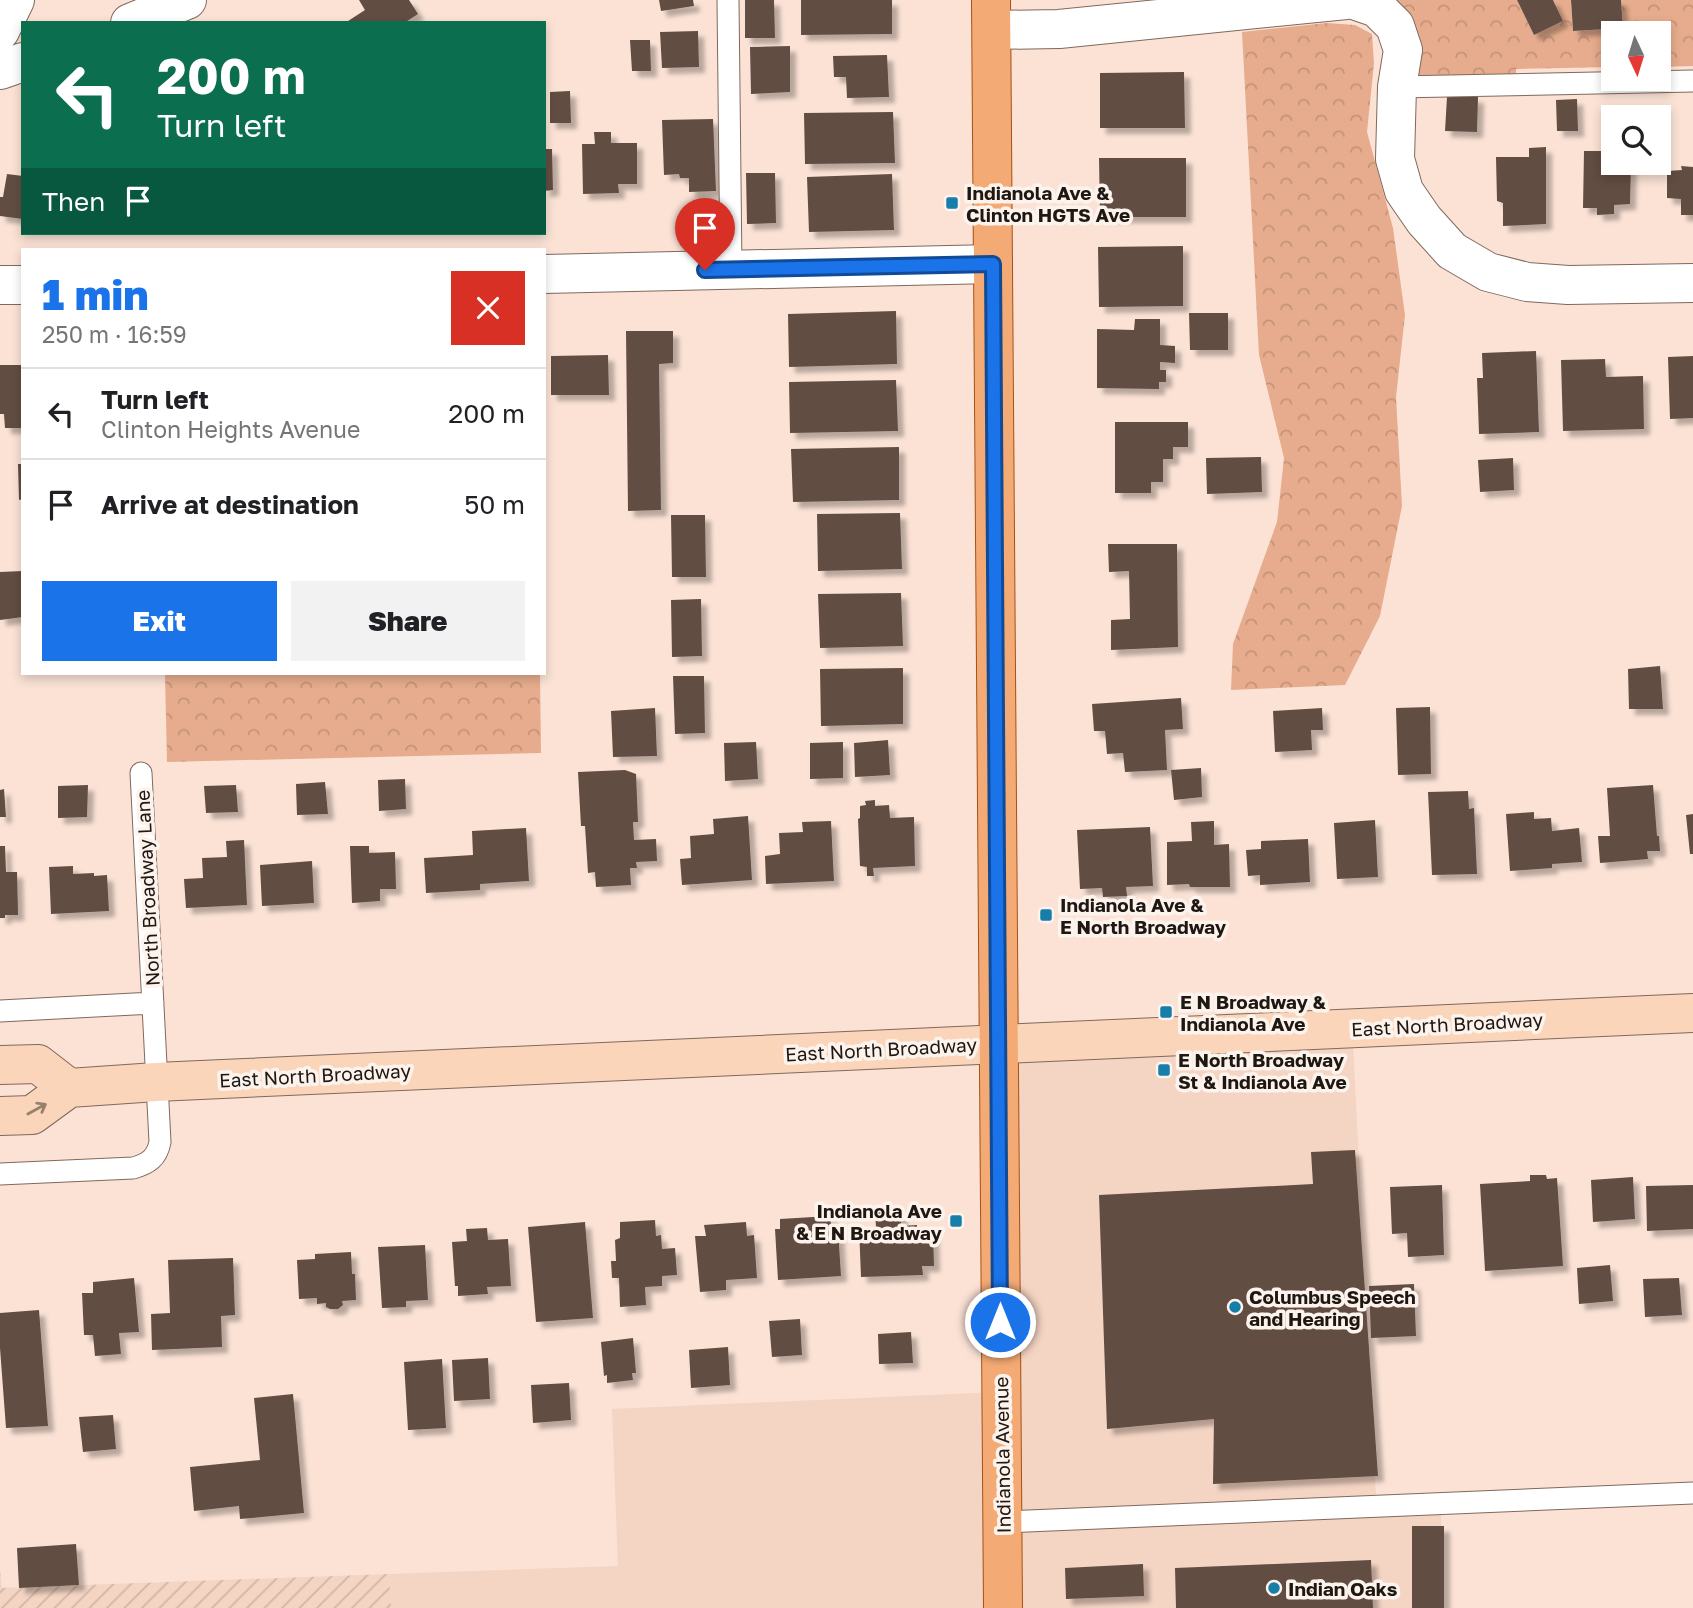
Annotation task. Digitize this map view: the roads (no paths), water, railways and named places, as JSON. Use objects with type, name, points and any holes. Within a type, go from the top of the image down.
[{"type":"main road","name":"Indianola Avenue","points":[[991,15],[1003,1608]]},
{"type":"main road","name":"East North Broadway","points":[[69,1088],[1693,1013]]},
{"type":"main road","points":[[0,1065],[38,1064],[69,1088],[32,1115],[0,1116]]},
{"type":"street","points":[[0,31],[15,0]]},
{"type":"street","points":[[135,21],[187,0]]},
{"type":"street","points":[[991,15],[1059,29],[1346,0]]},
{"type":"street","points":[[1354,0],[1377,8],[1394,9],[1395,26],[1402,50],[1397,87],[1395,159],[1404,191],[1424,220],[1452,251],[1488,272],[1527,282],[1568,285],[1693,283]]},
{"type":"street","points":[[0,70],[21,63]]},
{"type":"street","points":[[546,274],[993,264]]},
{"type":"street","points":[[0,285],[21,285]]},
{"type":"lane","points":[[728,0],[732,270]]},
{"type":"lane","points":[[1397,87],[1693,81]]},
{"type":"lane","name":"North Broadway Lane","points":[[0,1174],[133,1168],[144,1165],[158,1152],[160,1142],[141,774]]},
{"type":"lane","name":"North Broadway Lane","points":[[0,1011],[153,1003]]},
{"type":"lane","points":[[1002,1522],[1693,1493]]},
{"type":"place","name":"Indianola Ave & Clinton HGTS Ave","points":[[952,203]]},
{"type":"place","name":"Indianola Ave & E North Broadway","points":[[1046,915]]},
{"type":"place","name":"E N Broadway & Indianola Ave","points":[[1166,1012]]},
{"type":"place","name":"E North Broadway St & Indianola Ave","points":[[1164,1070]]},
{"type":"place","name":"Indianola Ave & E N Broadway","points":[[956,1221]]},
{"type":"place","name":"Columbus Speech and Hearing","points":[[1235,1307]]},
{"type":"place","name":"Indian Oaks","points":[[1274,1588]]}]
